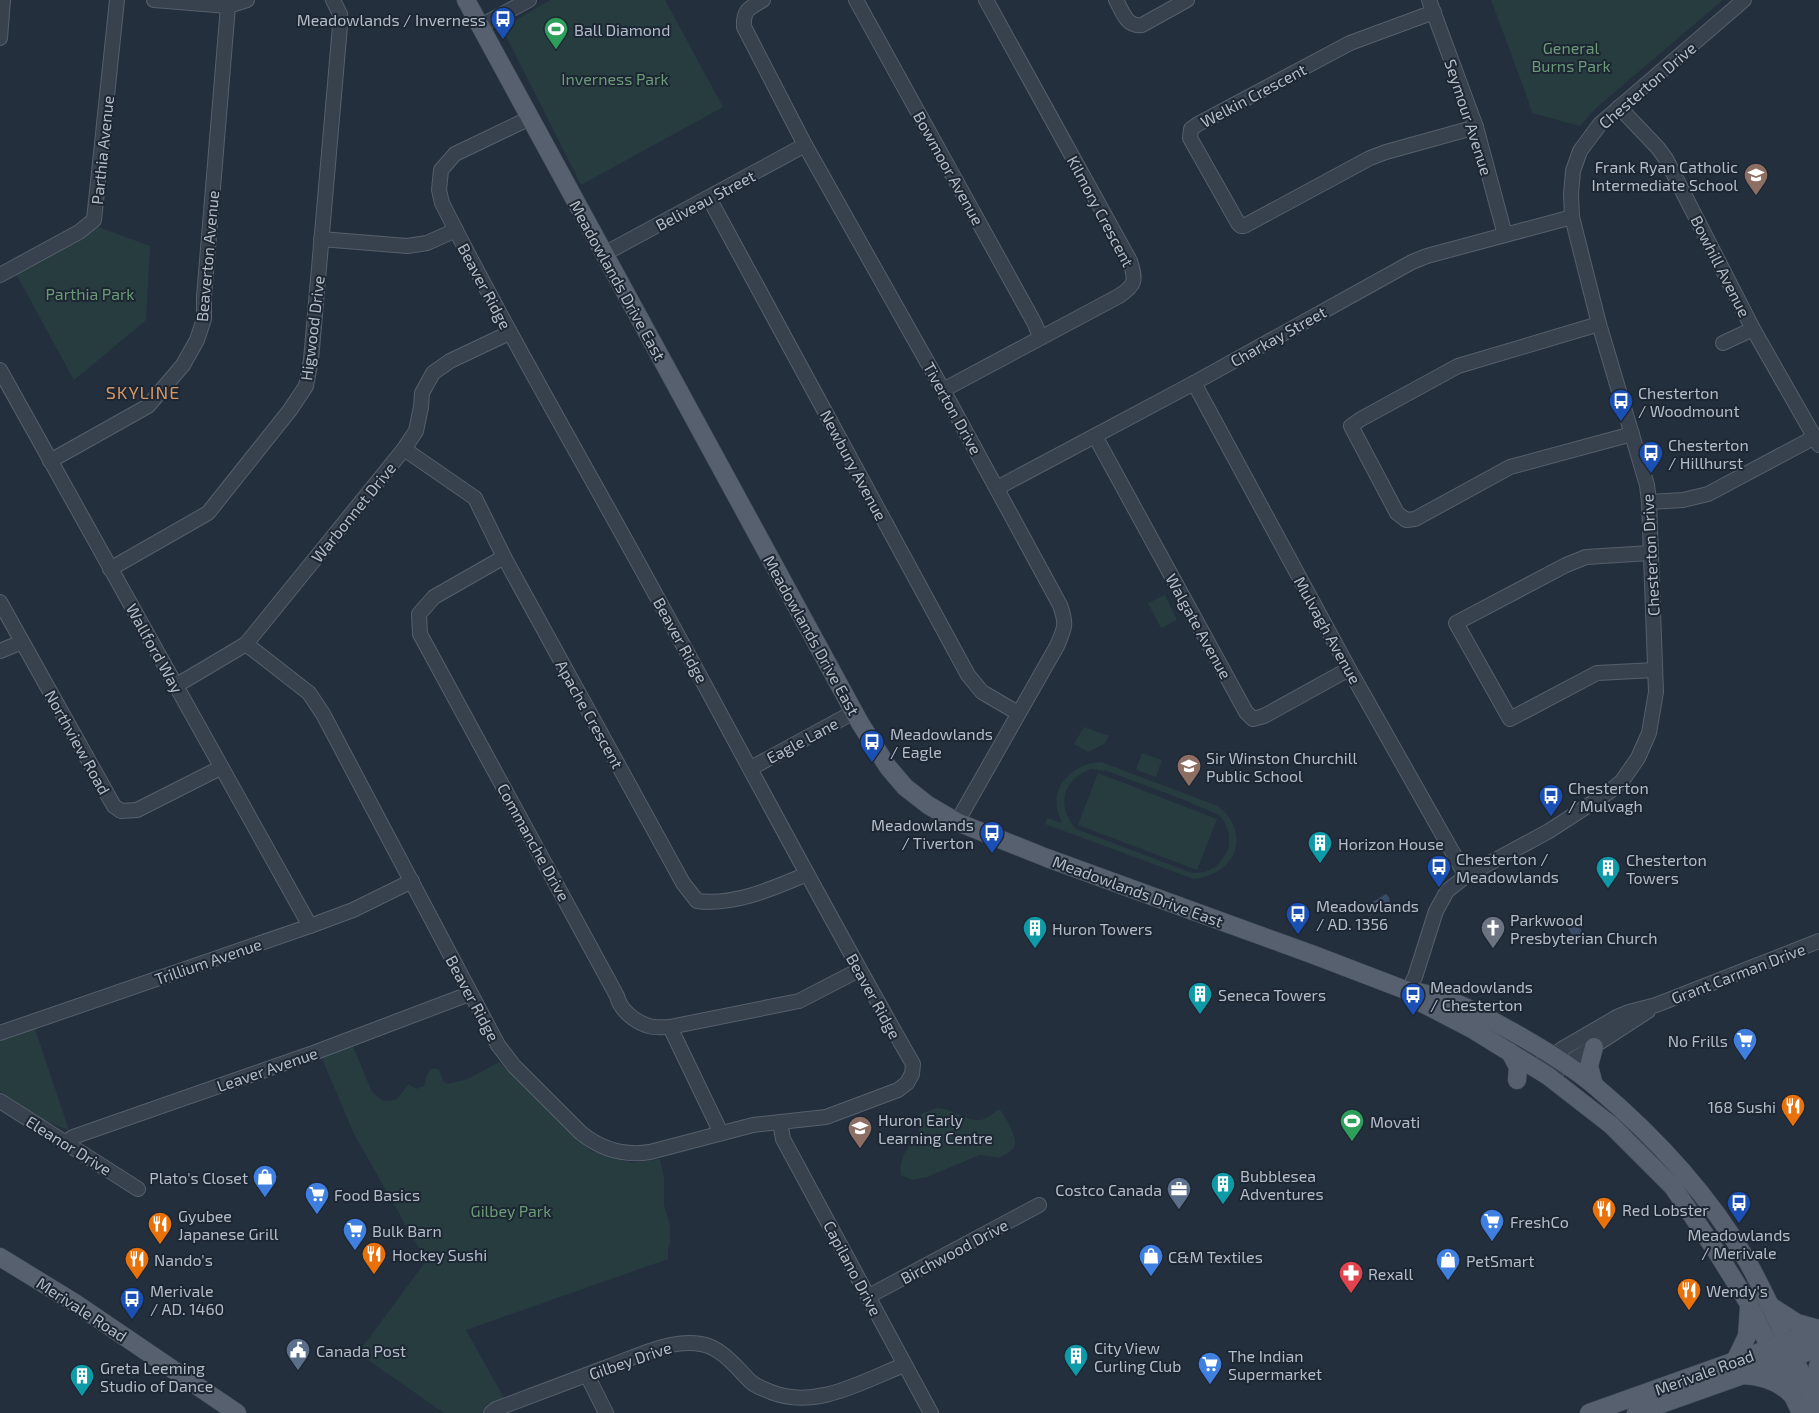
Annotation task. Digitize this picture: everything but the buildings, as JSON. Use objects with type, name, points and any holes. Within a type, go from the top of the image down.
[{"type":"main road","name":"Meadowlands Drive East","points":[[466,0],[854,712],[879,754],[905,787],[928,806],[957,822],[1047,858],[1408,991],[1422,992],[1478,1013],[1543,1049],[1594,1084],[1672,1161],[1714,1211],[1746,1259],[1819,1413]]},
{"type":"main road","name":"Meadowlands Drive East","points":[[1408,991],[1418,1001],[1542,1072],[1611,1125],[1674,1187],[1749,1304],[1801,1413]]},
{"type":"main road","points":[[1594,1047],[1589,1066],[1594,1084]]},
{"type":"main road","points":[[1510,1052],[1518,1067],[1516,1080]]},
{"type":"main road","name":"Merivale Road","points":[[0,1257],[80,1306],[237,1413]]},
{"type":"main road","points":[[1749,1304],[1747,1336],[1738,1368],[1754,1376],[1769,1380],[1785,1388],[1792,1395]]},
{"type":"main road","points":[[1769,1305],[1797,1323],[1819,1330]]},
{"type":"main road","name":"Merivale Road","points":[[1790,1350],[1819,1330]]},
{"type":"main road","name":"Merivale Road","points":[[1589,1413],[1738,1368],[1790,1350],[1819,1348]]},
{"type":"main road","points":[[1810,1395],[1819,1362]]},
{"type":"main road","name":"Merivale Road","points":[[1636,1413],[1738,1368]]},
{"type":"street","points":[[0,38],[3,0]]},
{"type":"street","name":"Parthia Avenue","points":[[0,275],[79,232],[94,220],[117,0]]},
{"type":"street","points":[[154,0],[228,6],[247,0]]},
{"type":"street","name":"Higwood Drive","points":[[110,569],[208,513],[290,410],[306,386],[311,360],[340,26],[340,14],[333,0]]},
{"type":"street","points":[[480,26],[529,0]]},
{"type":"street","name":"Tiverton Drive","points":[[763,0],[748,9],[744,17],[744,27],[805,145],[997,488],[1060,605],[1064,617],[1065,626],[1057,646],[957,822]]},
{"type":"street","name":"Bowmoor Avenue","points":[[856,0],[1035,324],[1040,337]]},
{"type":"street","name":"Kilmory Crescent","points":[[943,390],[1128,290],[1134,282],[1134,273],[1130,261],[986,0]]},
{"type":"street","points":[[1116,0],[1128,22],[1134,26],[1142,25],[1187,0]]},
{"type":"street","name":"Chesterton Drive","points":[[1408,991],[1436,911],[1447,891],[1466,876],[1549,831],[1622,781],[1638,758],[1649,733],[1656,692],[1647,486],[1600,324],[1572,217],[1570,194],[1573,172],[1580,151],[1600,124],[1744,0]]},
{"type":"street","name":"Beaverton Avenue","points":[[50,461],[148,406],[183,365],[197,340],[204,319],[204,297],[228,6]]},
{"type":"street","name":"Welkin Crescent","points":[[1431,6],[1350,43],[1198,124],[1192,129],[1190,138],[1238,223],[1244,226],[1370,158],[1476,127]]},
{"type":"street","name":"Seymour Avenue","points":[[1431,6],[1476,127],[1504,235]]},
{"type":"street","name":"Bowhill Avenue","points":[[1619,108],[1658,148],[1666,159],[1753,329],[1817,441]]},
{"type":"street","name":"Beaver Ridge","points":[[246,644],[309,692],[412,881],[469,994],[504,1055],[581,1133],[601,1147],[638,1154],[753,1126],[826,1116],[898,1090],[907,1083],[912,1074],[913,1064],[859,970],[607,506],[509,333],[442,203],[439,190],[442,170],[455,154],[530,118]]},
{"type":"street","name":"Beliveau Street","points":[[604,254],[805,145]]},
{"type":"street","name":"Newbury Avenue","points":[[709,198],[968,675],[982,692],[1018,714]]},
{"type":"street","name":"Charkay Street","points":[[997,488],[1194,383],[1412,262],[1427,256],[1572,217]]},
{"type":"street","points":[[321,238],[407,246],[427,242],[456,230]]},
{"type":"street","points":[[1600,324],[1458,366],[1361,418],[1351,426],[1397,513],[1406,520],[1416,519],[1510,467],[1632,434]]},
{"type":"street","name":"Bowhill Avenue","points":[[1723,343],[1753,329]]},
{"type":"street","name":"Warbonnet Drive","points":[[177,686],[246,644],[404,449],[416,431],[422,393],[433,372],[450,361],[509,333]]},
{"type":"street","name":"Wallford Way","points":[[0,370],[177,686],[220,768],[310,926]]},
{"type":"street","name":"Mulvagh Avenue","points":[[1194,383],[1349,669],[1466,876]]},
{"type":"street","name":"Walgate Avenue","points":[[1095,436],[1241,704],[1253,719],[1264,716],[1349,669]]},
{"type":"street","points":[[1649,502],[1683,500],[1708,494],[1817,441]]},
{"type":"street","name":"Apache Crescent","points":[[404,449],[476,498],[504,557],[683,883],[697,901],[711,903],[764,892],[807,874]]},
{"type":"street","points":[[1650,553],[1586,557],[1566,565],[1456,623],[1510,719],[1597,673],[1655,670]]},
{"type":"street","name":"Commanche Drive","points":[[504,557],[434,597],[419,614],[420,634],[618,1001],[631,1018],[650,1027],[670,1027],[799,1001],[859,970]]},
{"type":"street","name":"Northview Road","points":[[0,602],[114,806],[121,811],[137,810],[220,768]]},
{"type":"street","points":[[0,651],[22,642]]},
{"type":"street","name":"Eagle Lane","points":[[751,768],[854,712]]},
{"type":"street","name":"Trillium Avenue","points":[[0,1033],[310,926],[353,910],[412,881]]},
{"type":"street","name":"Grant Carman Drive","points":[[1542,1072],[1617,1017],[1819,942]]},
{"type":"street","name":"Leaver Avenue","points":[[65,1143],[73,1137],[316,1052],[469,994]]},
{"type":"street","name":"Grant Carman Drive","points":[[1559,1060],[1594,1047],[1656,1004]]},
{"type":"street","points":[[670,1027],[721,1133]]},
{"type":"street","name":"Eleanor Drive","points":[[0,1101],[138,1189]]},
{"type":"street","name":"Capilano Drive","points":[[780,1122],[783,1139],[931,1413]]},
{"type":"street","name":"Birchwood Drive","points":[[869,1296],[1039,1205]]},
{"type":"street","name":"Gilbey Drive","points":[[490,1413],[496,1409],[660,1348],[679,1344],[702,1344],[722,1354],[756,1386],[777,1394],[797,1398],[818,1397],[838,1391],[904,1364]]},
{"type":"street","points":[[587,1375],[606,1413]]},
{"type":"green space","name":"Inverness Park","points":[[550,0],[665,0],[723,107],[581,185],[502,28]]},
{"type":"green space","name":"General Burns Park","points":[[1491,0],[1723,0],[1596,108],[1580,126],[1532,113]]},
{"type":"green space","name":"Parthia Park","points":[[96,226],[150,246],[146,320],[74,380],[15,272]]},
{"type":"green space","points":[[1165,595],[1177,620],[1161,628],[1148,603]]},
{"type":"green space","points":[[1084,727],[1109,736],[1104,744],[1088,752],[1074,744]]},
{"type":"green space","points":[[1142,753],[1162,760],[1156,777],[1136,770]]},
{"type":"green space","points":[[1101,762],[1218,806],[1228,817],[1235,829],[1237,840],[1235,851],[1229,861],[1221,869],[1209,876],[1194,879],[1045,824],[1047,818],[1062,823],[1057,808],[1057,798],[1063,782],[1075,770],[1092,763]],"holes":[[[1091,769],[1107,771],[1219,815],[1229,833],[1229,846],[1217,866],[1205,872],[1192,873],[1076,829],[1070,820],[1064,802],[1068,786],[1081,774]]]},
{"type":"green space","points":[[1098,773],[1217,819],[1197,870],[1078,825]]},
{"type":"green space","points":[[34,1026],[69,1130],[44,1121],[0,1091],[0,1038]]},
{"type":"green space","name":"Gilbey Park","points":[[352,1044],[372,1092],[383,1101],[396,1100],[409,1084],[416,1089],[424,1086],[428,1073],[432,1069],[439,1070],[444,1082],[448,1084],[468,1079],[499,1062],[591,1151],[633,1163],[660,1159],[664,1178],[664,1205],[670,1225],[668,1259],[466,1330],[504,1398],[481,1413],[444,1413],[358,1353],[426,1261],[353,1132],[321,1056]]},
{"type":"green space","points":[[936,1108],[945,1109],[973,1120],[981,1120],[997,1110],[1001,1111],[1013,1133],[1015,1145],[1010,1151],[999,1158],[980,1155],[927,1177],[912,1180],[901,1175],[901,1162],[919,1131],[921,1114]]},
{"type":"water","points":[[1386,894],[1390,902],[1375,910],[1371,903]]},
{"type":"water","points":[[1574,918],[1584,935],[1575,940],[1565,923],[1569,919]]},
{"type":"place","name":"Meadowlands / Inverness","points":[[503,40]]},
{"type":"place","name":"Ball Diamond","points":[[556,50]]},
{"type":"place","name":"Frank Ryan Catholic Intermediate School","points":[[1756,196]]},
{"type":"place","name":"Chesterton / Woodmount","points":[[1621,422]]},
{"type":"place","name":"Chesterton / Hillhurst","points":[[1651,474]]},
{"type":"place","name":"Meadowlands / Eagle","points":[[872,763]]},
{"type":"place","name":"Sir Winston Churchill Public School","points":[[1189,787]]},
{"type":"place","name":"Chesterton / Mulvagh","points":[[1551,817]]},
{"type":"place","name":"Meadowlands / Tiverton","points":[[992,854]]},
{"type":"place","name":"Horizon House","points":[[1320,864]]},
{"type":"place","name":"Chesterton / Meadowlands","points":[[1439,888]]},
{"type":"place","name":"Chesterton Towers","points":[[1608,889]]},
{"type":"place","name":"Meadowlands / AD. 1356","points":[[1298,935]]},
{"type":"place","name":"Huron Towers","points":[[1035,949]]},
{"type":"place","name":"Parkwood Presbyterian Church","points":[[1493,949]]},
{"type":"place","name":"Seneca Towers","points":[[1200,1015]]},
{"type":"place","name":"Meadowlands / Chesterton","points":[[1413,1016]]},
{"type":"place","name":"No Frills","points":[[1745,1061]]},
{"type":"place","name":"168 Sushi","points":[[1793,1127]]},
{"type":"place","name":"Movati","points":[[1352,1142]]},
{"type":"place","name":"Huron Early Learning Centre","points":[[860,1149]]},
{"type":"place","name":"Plato's Closet","points":[[265,1198]]},
{"type":"place","name":"Bubblesea Adventures","points":[[1223,1205]]},
{"type":"place","name":"Costco Canada","points":[[1179,1210]]},
{"type":"place","name":"Food Basics","points":[[317,1215]]},
{"type":"place","name":"Meadowlands / Merivale","points":[[1739,1224]]},
{"type":"place","name":"Red Lobster","points":[[1604,1230]]},
{"type":"place","name":"FreshCo","points":[[1492,1242]]},
{"type":"place","name":"Gyubee Japanese Grill","points":[[160,1245]]},
{"type":"place","name":"Bulk Barn","points":[[355,1251]]},
{"type":"place","name":"Hockey Sushi","points":[[374,1275]]},
{"type":"place","name":"C&M Textiles","points":[[1151,1277]]},
{"type":"place","name":"Nando's","points":[[137,1280]]},
{"type":"place","name":"PetSmart","points":[[1448,1281]]},
{"type":"place","name":"Rexall","points":[[1351,1294]]},
{"type":"place","name":"Wendy's","points":[[1689,1311]]},
{"type":"place","name":"Merivale / AD. 1460","points":[[132,1320]]},
{"type":"place","name":"Canada Post","points":[[298,1371]]},
{"type":"place","name":"City View Curling Club","points":[[1076,1377]]},
{"type":"place","name":"The Indian Supermarket","points":[[1210,1385]]},
{"type":"place","name":"Greta Leeming Studio of Dance","points":[[82,1397]]},
{"type":"district","name":"SKYLINE","points":[[143,392]]}]
